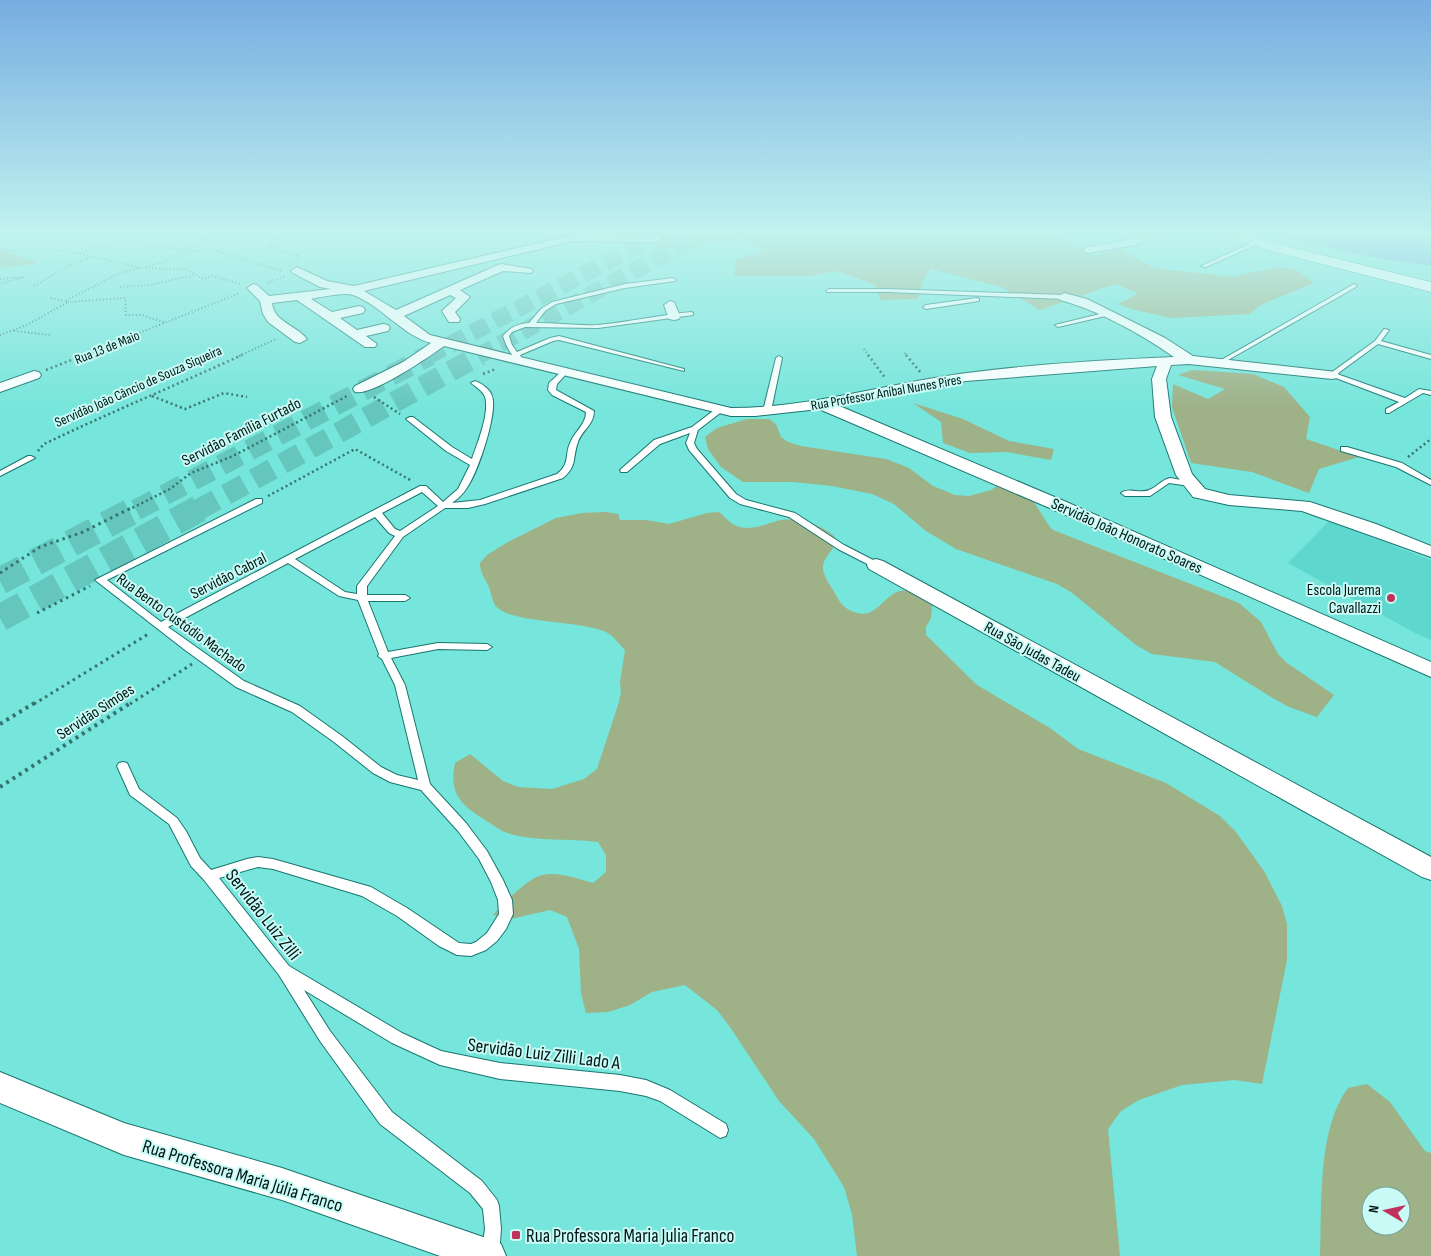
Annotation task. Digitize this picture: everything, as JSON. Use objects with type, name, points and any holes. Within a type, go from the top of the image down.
[{"type":"street","points":[[259,293],[266,300],[268,316],[296,335]]},
{"type":"street","points":[[266,300],[302,298],[337,293]]},
{"type":"street","name":"Rua Professor Aníbal Nunes Pires","points":[[358,293],[395,315],[425,338],[517,357],[564,372],[720,410],[744,413],[821,404],[930,382],[1004,372],[1136,363],[1189,360],[1332,375]]},
{"type":"street","points":[[395,315],[447,293]]},
{"type":"street","points":[[454,293],[464,297],[448,310],[454,319]]},
{"type":"street","points":[[1064,297],[1083,302],[1108,314],[1160,341],[1189,360]]},
{"type":"street","points":[[302,298],[370,344]]},
{"type":"street","points":[[330,316],[359,310]]},
{"type":"street","points":[[355,334],[383,328]]},
{"type":"street","points":[[360,389],[408,365],[442,342]]},
{"type":"street","points":[[1165,362],[1158,378],[1163,417],[1184,475],[1199,493],[1229,500],[1304,506],[1332,514],[1431,552]]},
{"type":"street","points":[[1136,363],[1158,378]]},
{"type":"street","points":[[0,388],[34,375]]},
{"type":"street","points":[[1320,384],[1332,375]]},
{"type":"street","name":"Servidão João Honorato Soares","points":[[821,404],[1058,505],[1431,670]]},
{"type":"street","name":"Rua São Judas Tadeu","points":[[876,565],[1431,869]]},
{"type":"street","name":"Rua Professora Maria Júlia Franco","points":[[0,1086],[124,1140],[282,1184],[490,1256]]},
{"type":"lane","points":[[531,325],[543,310],[554,303],[598,293]]},
{"type":"lane","points":[[943,293],[1006,297],[1064,297]]},
{"type":"lane","points":[[1219,363],[1342,293]]},
{"type":"lane","points":[[926,307],[1006,297]]},
{"type":"lane","points":[[682,370],[559,338],[552,339],[517,357],[508,345],[507,333],[514,328],[531,325],[585,327],[672,310],[692,314]]},
{"type":"lane","points":[[1058,325],[1108,314]]},
{"type":"lane","points":[[1332,375],[1377,342],[1386,330]]},
{"type":"lane","points":[[1377,342],[1431,356]]},
{"type":"lane","points":[[768,411],[779,358]]},
{"type":"lane","points":[[424,488],[443,506],[468,505],[560,476],[566,472],[573,456],[575,439],[589,422],[590,411],[552,390],[553,383],[564,372]]},
{"type":"lane","points":[[1332,375],[1404,402]]},
{"type":"lane","points":[[362,598],[362,586],[400,535],[462,491],[474,464],[490,411],[488,394],[475,383]]},
{"type":"lane","points":[[1389,412],[1422,391],[1431,393]]},
{"type":"lane","points":[[624,470],[657,442],[695,428],[720,410]]},
{"type":"lane","points":[[410,419],[449,450],[474,464]]},
{"type":"lane","name":"Rua São Judas Tadeu","points":[[695,428],[690,443],[693,450],[733,496],[743,502],[792,515],[841,547],[876,565]]},
{"type":"lane","points":[[1344,449],[1399,465],[1431,482]]},
{"type":"lane","points":[[0,474],[31,458]]},
{"type":"lane","points":[[1125,493],[1150,493],[1170,480],[1190,484]]},
{"type":"lane","name":"Servidão Cabral","points":[[161,626],[424,488]]},
{"type":"lane","name":"Rua Bento Custódio Machado","points":[[259,501],[100,580],[240,684],[296,710],[338,738],[377,770],[394,778],[425,786]]},
{"type":"lane","points":[[377,513],[392,531],[400,535]]},
{"type":"lane","points":[[290,560],[342,594],[362,598],[405,598]]},
{"type":"lane","name":"Servidão Luiz Zilli","points":[[362,598],[384,656],[400,685],[425,786],[473,841],[497,880],[505,900],[506,914],[501,925],[492,937],[481,946],[471,950],[457,949],[402,912],[366,891],[284,867],[258,862],[209,876],[284,970],[325,1036],[386,1118],[476,1187],[490,1206],[493,1229],[490,1256]]},
{"type":"lane","points":[[384,656],[438,646],[487,647]]},
{"type":"lane","points":[[123,766],[134,792],[173,821],[195,862],[209,876]]},
{"type":"lane","name":"Servidão Luiz Zilli Lado A","points":[[284,970],[396,1038],[440,1058],[500,1071],[620,1083],[646,1088],[665,1095],[720,1130]]},
{"type":"path","points":[[0,335],[85,293]]},
{"type":"path","name":"Rua 13 de Maio","points":[[34,375],[242,293]]},
{"type":"path","points":[[51,298],[66,302],[125,298],[126,315],[142,315],[166,323]]},
{"type":"path","points":[[13,330],[51,335]]},
{"type":"path","name":"Servidão João Câncio de Souza Siqueira","points":[[31,458],[44,444],[98,418],[296,335]]},
{"type":"path","points":[[864,349],[894,389]]},
{"type":"path","points":[[905,353],[930,382]]},
{"type":"path","points":[[360,389],[410,419]]},
{"type":"path","name":"Servidão Família Furtado","points":[[0,573],[40,548],[83,532],[170,489],[191,473],[233,456],[360,389]]},
{"type":"path","points":[[152,396],[185,409],[224,393],[248,397]]},
{"type":"path","points":[[1399,465],[1431,439]]},
{"type":"path","points":[[259,501],[355,449],[424,488]]},
{"type":"path","points":[[37,613],[100,580]]},
{"type":"path","points":[[0,724],[161,626]]},
{"type":"path","name":"Servidão Simões","points":[[0,787],[203,657]]},
{"type":"shaded area","name":"Escola Jurema Cavallazzi","points":[[1329,521],[1431,560],[1431,640],[1288,563]]},
{"type":"green space","points":[[878,293],[920,293],[918,299],[881,300]]},
{"type":"green space","points":[[1011,293],[1090,293],[1040,310]]},
{"type":"green space","points":[[1138,293],[1291,293],[1263,304],[1249,314],[1171,318],[1118,304]]},
{"type":"green space","points":[[1192,370],[1253,374],[1284,387],[1310,417],[1306,439],[1359,457],[1319,469],[1309,493],[1252,472],[1191,463],[1172,407],[1173,384],[1208,399],[1225,389],[1178,375]]},
{"type":"green space","points":[[913,403],[963,419],[1009,441],[1054,449],[1051,460],[1007,452],[970,453],[943,443],[941,422]]},
{"type":"green space","points":[[747,419],[769,419],[776,424],[781,437],[788,442],[801,446],[886,459],[909,468],[933,486],[955,495],[969,496],[991,490],[998,485],[1025,492],[1053,530],[1239,603],[1261,622],[1278,654],[1287,663],[1334,695],[1317,717],[1289,707],[1215,662],[1152,654],[1136,645],[1071,592],[1057,584],[956,549],[926,531],[894,504],[872,494],[832,486],[793,482],[743,482],[721,467],[708,449],[705,437],[717,428]]},
{"type":"green space","points":[[606,512],[618,514],[620,520],[646,520],[669,524],[707,513],[719,512],[734,525],[745,528],[777,521],[800,520],[824,529],[836,538],[833,547],[824,561],[823,569],[827,580],[845,607],[864,614],[875,609],[894,593],[904,590],[917,592],[933,599],[931,618],[926,627],[926,635],[977,685],[1050,728],[1078,749],[1166,783],[1220,816],[1236,832],[1264,871],[1282,906],[1287,924],[1287,960],[1262,1084],[1235,1080],[1182,1085],[1139,1100],[1121,1111],[1108,1129],[1120,1256],[857,1256],[852,1214],[844,1187],[814,1139],[779,1101],[717,1010],[685,985],[652,992],[630,1005],[608,1012],[586,1013],[581,993],[579,949],[567,917],[550,910],[511,919],[493,915],[523,886],[542,875],[562,875],[593,883],[606,872],[606,855],[598,842],[532,838],[510,834],[500,829],[473,812],[460,800],[454,784],[455,763],[470,754],[503,781],[518,787],[552,789],[584,779],[597,769],[619,702],[625,650],[609,633],[594,628],[529,619],[502,611],[494,603],[480,563],[487,555],[508,542],[556,518],[582,513]]},
{"type":"green space","points":[[1367,1084],[1390,1102],[1425,1151],[1431,1153],[1431,1256],[1320,1256],[1323,1168],[1331,1124],[1338,1105],[1348,1088]]},
{"type":"tunnel","points":[[428,356],[549,293]]},
{"type":"tunnel","points":[[478,356],[594,293]]},
{"type":"tunnel","points":[[136,510],[430,355]]},
{"type":"tunnel","points":[[198,510],[480,355]]},
{"type":"tunnel","points":[[0,581],[138,508]]},
{"type":"tunnel","points":[[0,618],[200,508]]},
{"type":"place","name":"Escola Jurema Cavallazzi","points":[[1391,598]]},
{"type":"place","name":"Rua Professora Maria Julia Franco","points":[[516,1235]]}]
